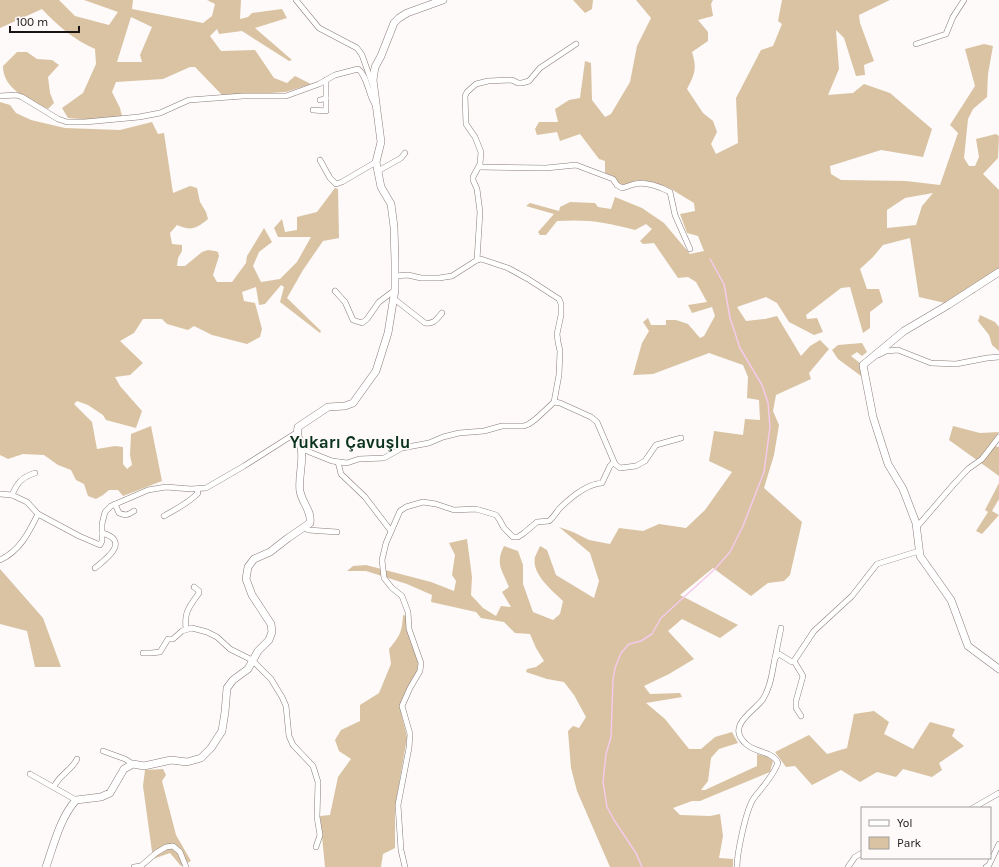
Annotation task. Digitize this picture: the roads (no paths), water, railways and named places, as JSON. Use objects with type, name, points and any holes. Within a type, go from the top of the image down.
[{"type":"street","points":[[296,0],[319,28],[357,48],[362,55],[375,94]]},
{"type":"street","points":[[103,751],[125,759],[133,764],[144,766],[171,760],[187,762],[201,758],[211,748],[222,731],[226,712],[227,688],[233,680],[248,669],[252,660],[268,640],[272,632],[271,624],[252,595],[246,579],[248,567],[254,559],[270,552],[310,523],[311,517],[300,492],[299,480],[302,449],[296,433],[298,427],[328,407],[345,406],[353,403],[376,371],[388,333],[394,294],[394,227],[391,204],[381,187],[376,162],[381,142],[373,80],[375,68],[382,56],[394,23],[399,18],[407,13],[443,0]]},
{"type":"street","points":[[916,44],[946,34],[953,16],[964,0]]},
{"type":"street","points":[[477,260],[480,212],[477,189],[473,177],[480,164],[481,152],[475,137],[466,124],[465,96],[467,92],[476,84],[488,81],[512,80],[522,83],[529,81],[540,68],[576,44]]},
{"type":"street","points":[[0,96],[16,95],[22,97],[58,119],[67,122],[85,122],[139,117],[160,113],[189,100],[243,96],[286,96],[319,84],[335,75],[358,69],[364,76],[372,101],[377,107]]},
{"type":"street","points":[[313,110],[326,111],[326,80]]},
{"type":"street","points":[[320,100],[326,98]]},
{"type":"street","points":[[378,171],[401,158],[404,154]]},
{"type":"street","points":[[320,160],[330,178],[336,184],[376,162]]},
{"type":"street","points":[[479,167],[546,168],[576,165],[613,179],[617,185],[622,188],[636,184],[647,184],[665,189],[670,192],[675,215],[690,249]]},
{"type":"street","points":[[302,449],[332,461],[347,463],[359,460],[384,458],[402,448],[429,443],[443,437],[459,433],[502,426],[524,426],[537,418],[554,402],[559,376],[560,357],[557,334],[561,315],[561,304],[559,299],[508,268],[481,259],[452,276],[421,278],[408,275],[395,276]]},
{"type":"street","points":[[998,669],[968,646],[951,600],[920,556],[916,524],[903,489],[888,464],[873,417],[863,365],[904,331],[999,272]]},
{"type":"street","points":[[335,291],[345,302],[353,320],[362,323],[367,319],[379,302],[394,294]]},
{"type":"street","points":[[394,294],[425,324],[431,324],[442,313]]},
{"type":"street","points":[[872,357],[886,351],[898,350],[930,363],[956,364],[999,357]]},
{"type":"street","points":[[554,402],[560,403],[591,417],[597,422],[614,462],[620,468],[636,466],[645,460],[656,445],[682,438]]},
{"type":"street","points":[[0,494],[12,495],[27,502],[38,514],[95,544],[100,545],[102,541],[102,524],[105,512],[111,506],[148,490],[166,488],[206,488],[296,433]]},
{"type":"street","points":[[916,528],[968,469],[982,459],[999,437]]},
{"type":"street","points":[[338,462],[341,474],[365,497],[391,531]]},
{"type":"street","points":[[405,867],[401,850],[398,805],[409,748],[410,734],[402,706],[420,671],[421,663],[409,629],[408,612],[402,596],[392,588],[384,578],[382,560],[391,531],[400,511],[406,507],[422,502],[436,504],[454,510],[476,509],[496,515],[504,528],[513,537],[518,537],[537,522],[549,522],[558,510],[582,490],[602,483],[610,466],[614,462]]},
{"type":"street","points":[[12,495],[22,479],[35,473]]},
{"type":"street","points":[[164,516],[194,497],[198,493],[197,488]]},
{"type":"street","points":[[115,504],[119,513],[128,515],[134,511]]},
{"type":"street","points":[[0,560],[11,554],[21,544],[38,514]]},
{"type":"street","points":[[305,526],[308,530],[337,532]]},
{"type":"street","points":[[94,568],[108,557],[115,549],[116,544],[112,538],[102,533]]},
{"type":"street","points":[[794,661],[814,631],[852,596],[877,564],[919,551]]},
{"type":"street","points":[[186,630],[186,612],[199,593],[199,591],[194,587]]},
{"type":"street","points":[[143,653],[151,654],[160,652],[168,639],[173,639],[182,630],[192,628],[207,632],[217,637],[230,649],[252,660],[271,679],[286,706],[289,736],[293,745],[313,766],[318,782],[317,817],[320,835],[316,847]]},
{"type":"street","points":[[737,867],[746,818],[753,800],[773,776],[778,763],[772,755],[758,751],[744,743],[740,737],[740,724],[744,717],[763,700],[771,681],[781,628]]},
{"type":"street","points":[[775,658],[780,654],[792,662],[794,661],[803,676],[796,701],[796,708],[801,716]]},
{"type":"street","points":[[54,787],[56,783],[71,769],[77,759]]},
{"type":"street","points":[[30,774],[76,800],[101,797],[110,792],[124,769],[133,764]]},
{"type":"street","points":[[975,807],[999,793]]},
{"type":"street","points":[[46,867],[60,827],[69,808],[76,800]]},
{"type":"street","points":[[986,867],[989,865],[999,844]]},
{"type":"street","points":[[134,867],[141,866],[156,853],[166,847],[173,846],[180,852],[186,867]]},
{"type":"street","points":[[848,867],[855,858],[861,854]]},
{"type":"waterway","points":[[642,867],[636,853],[607,807],[603,782],[606,754],[611,737],[613,680],[615,668],[621,653],[629,644],[641,641],[652,634],[661,618],[715,569],[730,552],[743,526],[764,472],[770,427],[768,403],[762,385],[740,348],[730,318],[724,284],[710,259]]},
{"type":"district","name":"Yukarı Çavuşlu","points":[[350,442]]}]
